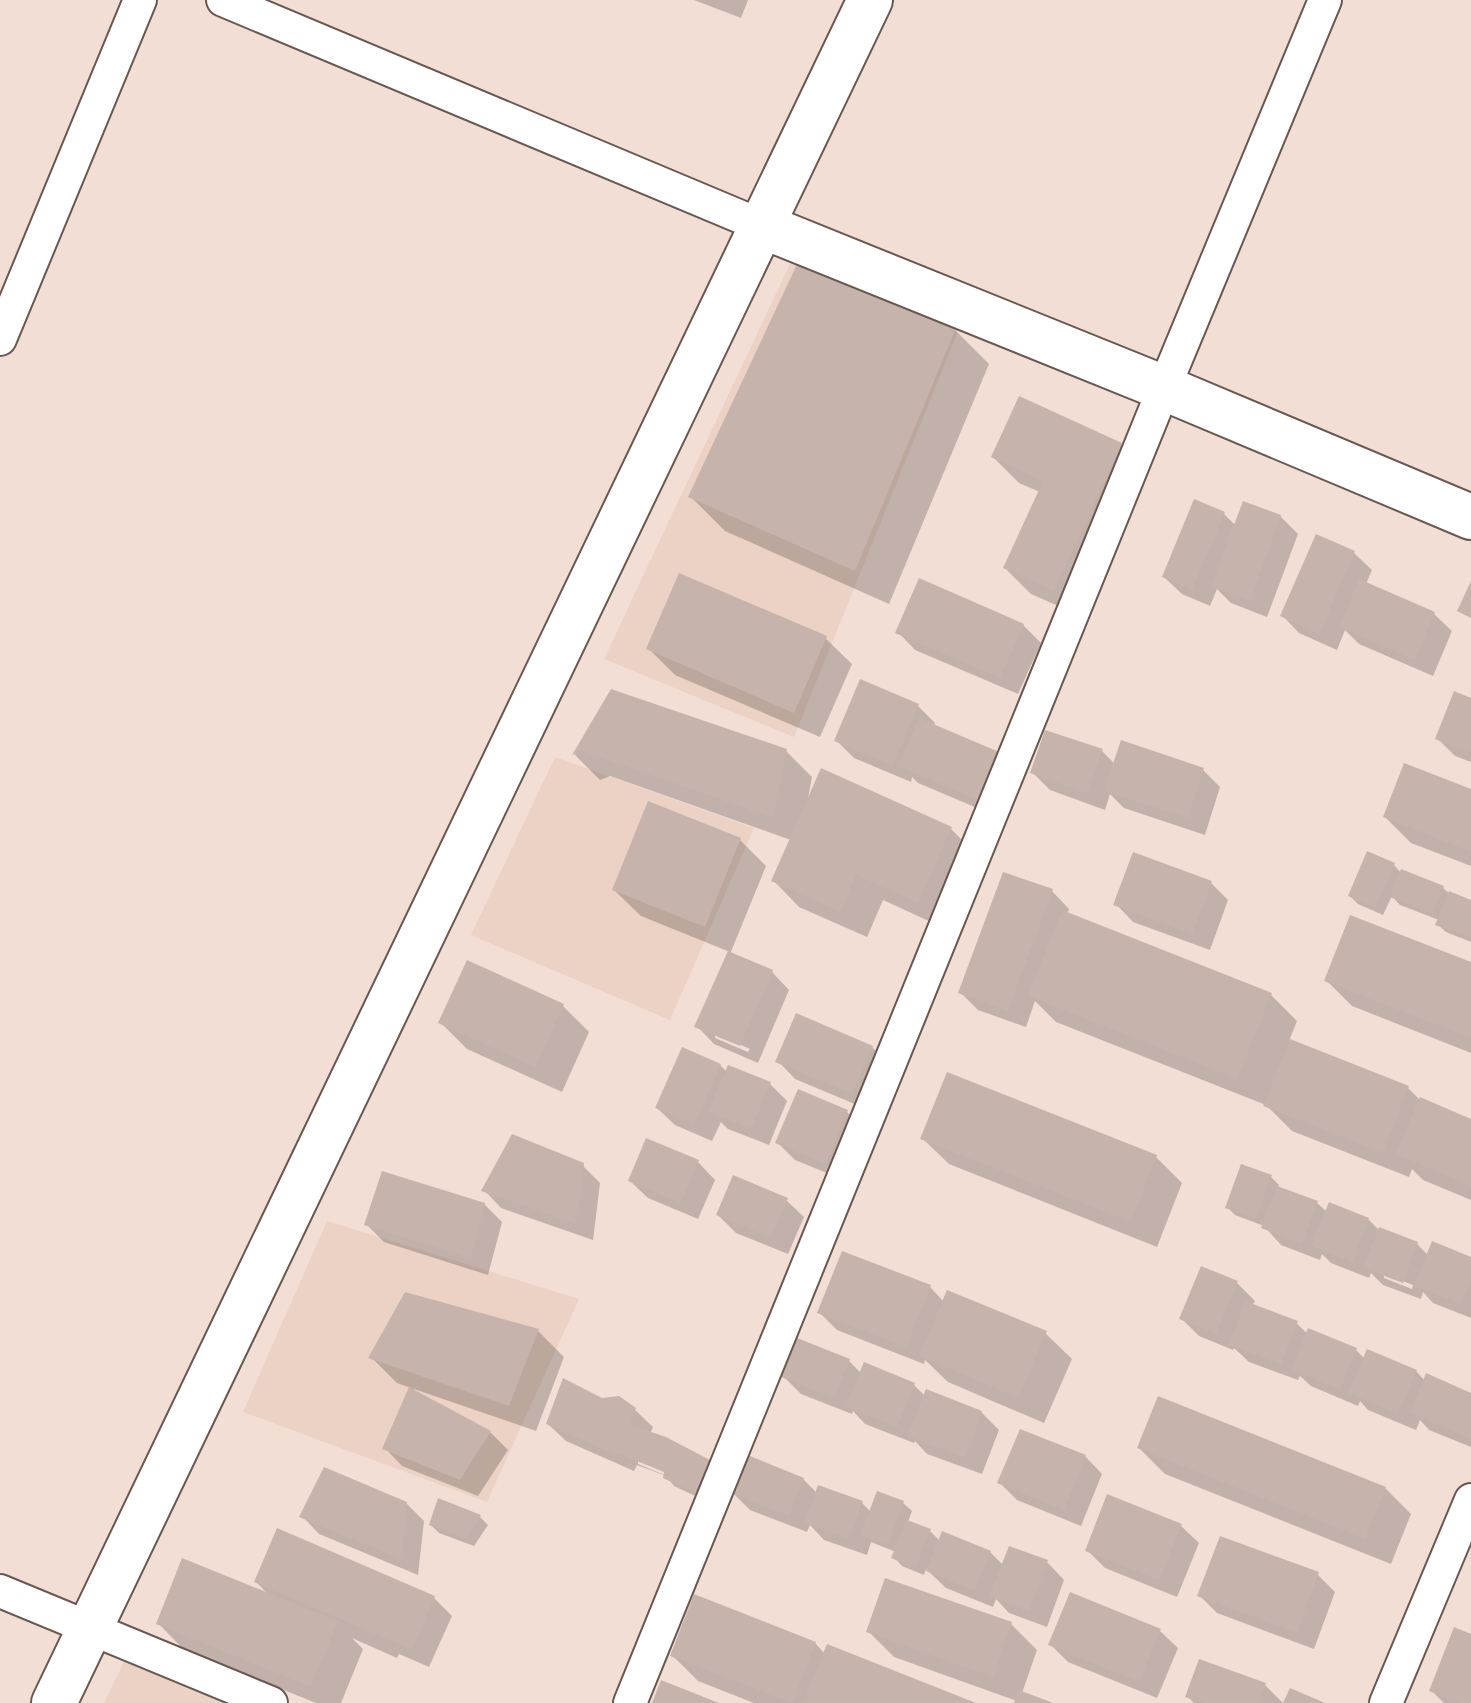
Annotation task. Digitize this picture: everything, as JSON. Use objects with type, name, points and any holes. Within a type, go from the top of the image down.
[{"type":"street","points":[[0,339],[140,0]]},
{"type":"street","points":[[223,0],[1471,517]]},
{"type":"street","points":[[54,1703],[870,0]]},
{"type":"street","points":[[630,1703],[1164,388],[1325,0]]},
{"type":"street","points":[[1386,1703],[1471,1500]]},
{"type":"street","points":[[0,1591],[271,1703]]},
{"type":"shaded area","points":[[795,253],[961,324],[794,737],[604,659]]},
{"type":"shaded area","points":[[555,757],[754,828],[670,1020],[471,935]]},
{"type":"shaded area","points":[[327,1221],[579,1299],[487,1502],[243,1412]]},
{"type":"shaded area","points":[[124,1662],[225,1703],[104,1703]]},
{"type":"building","points":[[799,260],[956,328],[855,571],[688,497]]},
{"type":"building","points":[[1019,396],[1122,443],[1054,591],[1003,568],[1043,481],[991,457]]},
{"type":"building","points":[[1194,499],[1225,512],[1192,590],[1162,577]]},
{"type":"building","points":[[1243,501],[1281,515],[1250,601],[1211,586]]},
{"type":"building","points":[[1316,534],[1355,551],[1319,634],[1280,616]]},
{"type":"building","points":[[679,573],[827,636],[794,713],[646,649]]},
{"type":"building","points":[[919,578],[1024,624],[1000,678],[895,633]]},
{"type":"building","points":[[1359,579],[1435,612],[1415,660],[1339,627]]},
{"type":"building","points":[[1471,581],[1471,618],[1457,611]]},
{"type":"building","points":[[860,679],[919,704],[893,766],[834,741]]},
{"type":"building","points":[[611,689],[787,749],[773,818],[583,751],[572,755]]},
{"type":"building","points":[[1454,691],[1471,698],[1471,753],[1435,739]]},
{"type":"building","points":[[919,718],[999,752],[978,800],[898,766]]},
{"type":"building","points":[[1045,730],[1103,749],[1087,793],[1030,773]]},
{"type":"building","points":[[1121,740],[1204,768],[1188,818],[1104,791]]},
{"type":"building","points":[[1404,763],[1471,789],[1471,852],[1383,817]]},
{"type":"building","points":[[821,768],[952,827],[918,903],[856,875],[840,912],[771,881]]},
{"type":"building","points":[[648,801],[741,838],[705,927],[612,890]]},
{"type":"building","points":[[1367,851],[1395,863],[1375,908],[1348,896]]},
{"type":"building","points":[[1133,852],[1212,881],[1192,934],[1113,905]]},
{"type":"building","points":[[1401,869],[1444,886],[1433,914],[1390,897]]},
{"type":"building","points":[[1003,872],[1053,889],[1008,1011],[958,993]]},
{"type":"building","points":[[1449,891],[1471,900],[1471,938],[1435,925]]},
{"type":"building","points":[[1062,910],[1272,993],[1237,1079],[1028,996]]},
{"type":"building","points":[[1350,915],[1471,962],[1471,1038],[1324,981]]},
{"type":"building","points":[[728,951],[773,970],[740,1046],[694,1027]]},
{"type":"building","points":[[467,960],[564,1004],[535,1067],[438,1023]]},
{"type":"building","points":[[796,1013],[873,1046],[852,1094],[775,1062]]},
{"type":"building","points":[[1290,1039],[1409,1086],[1383,1153],[1263,1106]]},
{"type":"building","points":[[682,1047],[721,1064],[694,1125],[655,1108]]},
{"type":"building","points":[[728,1065],[771,1082],[751,1129],[708,1112]]},
{"type":"building","points":[[947,1072],[1157,1155],[1131,1222],[920,1139]]},
{"type":"building","points":[[798,1089],[848,1110],[826,1164],[775,1143]]},
{"type":"building","points":[[1420,1097],[1471,1119],[1471,1186],[1395,1154]]},
{"type":"building","points":[[512,1134],[584,1163],[576,1224],[481,1191]]},
{"type":"building","points":[[646,1138],[699,1160],[681,1203],[628,1181]]},
{"type":"building","points":[[1241,1164],[1272,1175],[1256,1219],[1225,1208]]},
{"type":"building","points":[[382,1171],[485,1203],[471,1258],[364,1225]]},
{"type":"building","points":[[733,1175],[788,1198],[771,1238],[716,1215]]},
{"type":"building","points":[[1277,1186],[1318,1201],[1302,1244],[1261,1228]]},
{"type":"building","points":[[1329,1202],[1369,1218],[1352,1262],[1311,1246]]},
{"type":"building","points":[[1379,1227],[1418,1242],[1403,1283],[1363,1268]]},
{"type":"building","points":[[1432,1241],[1471,1257],[1471,1279],[1461,1304],[1414,1286]]},
{"type":"building","points":[[842,1251],[931,1285],[906,1347],[817,1313]]},
{"type":"building","points":[[1201,1266],[1238,1281],[1216,1334],[1179,1319]]},
{"type":"building","points":[[947,1290],[1047,1331],[1018,1398],[919,1356]]},
{"type":"building","points":[[405,1292],[539,1329],[509,1406],[368,1358]]},
{"type":"building","points":[[1245,1301],[1298,1321],[1281,1364],[1229,1345]]},
{"type":"building","points":[[1308,1328],[1357,1348],[1340,1390],[1291,1369]]},
{"type":"building","points":[[797,1338],[850,1359],[834,1398],[781,1377]]},
{"type":"building","points":[[1367,1349],[1417,1370],[1398,1414],[1348,1393]]},
{"type":"building","points":[[864,1362],[915,1383],[897,1427],[845,1407]]},
{"type":"building","points":[[1426,1373],[1471,1393],[1471,1439],[1410,1413]]},
{"type":"building","points":[[563,1378],[602,1398],[619,1396],[636,1408],[630,1425],[666,1437],[710,1460],[697,1494],[663,1478],[664,1472],[546,1424]]},
{"type":"building","points":[[409,1387],[491,1431],[460,1480],[382,1449]]},
{"type":"building","points":[[926,1389],[982,1411],[965,1458],[907,1436]]},
{"type":"building","points":[[1158,1396],[1386,1487],[1365,1539],[1137,1448]]},
{"type":"building","points":[[1020,1429],[1086,1455],[1064,1510],[997,1483]]},
{"type":"building","points":[[745,1454],[804,1478],[789,1516],[730,1493]]},
{"type":"building","points":[[324,1467],[407,1502],[401,1559],[299,1517]]},
{"type":"building","points":[[818,1485],[863,1501],[849,1539],[804,1523]]},
{"type":"building","points":[[877,1491],[904,1501],[888,1545],[860,1535]]},
{"type":"building","points":[[1107,1494],[1182,1524],[1159,1580],[1085,1551]]},
{"type":"building","points":[[438,1498],[481,1515],[466,1539],[429,1525]]},
{"type":"building","points":[[907,1520],[931,1529],[915,1568],[891,1558]]},
{"type":"building","points":[[277,1528],[435,1596],[412,1650],[254,1582]]},
{"type":"building","points":[[942,1531],[991,1551],[975,1591],[926,1571]]},
{"type":"building","points":[[1220,1536],[1319,1572],[1297,1633],[1197,1596]]},
{"type":"building","points":[[1009,1546],[1048,1560],[1029,1611],[989,1596]]},
{"type":"building","points":[[182,1558],[338,1621],[311,1687],[156,1624]]},
{"type":"building","points":[[885,1578],[1012,1622],[993,1677],[866,1632]]},
{"type":"building","points":[[1070,1592],[1161,1629],[1139,1682],[1048,1645]]},
{"type":"building","points":[[694,1594],[816,1642],[792,1703],[670,1656]]},
{"type":"building","points":[[1454,1627],[1471,1634],[1471,1703],[1460,1703],[1429,1691]]},
{"type":"building","points":[[827,1644],[976,1703],[803,1703]]},
{"type":"building","points":[[1199,1659],[1266,1683],[1259,1703],[1204,1703],[1185,1697]]},
{"type":"building","points":[[661,1680],[719,1703],[652,1703]]},
{"type":"building","points":[[1290,1688],[1325,1703],[1283,1703]]},
{"type":"building","points":[[1019,1690],[1053,1703],[1014,1703]]}]
